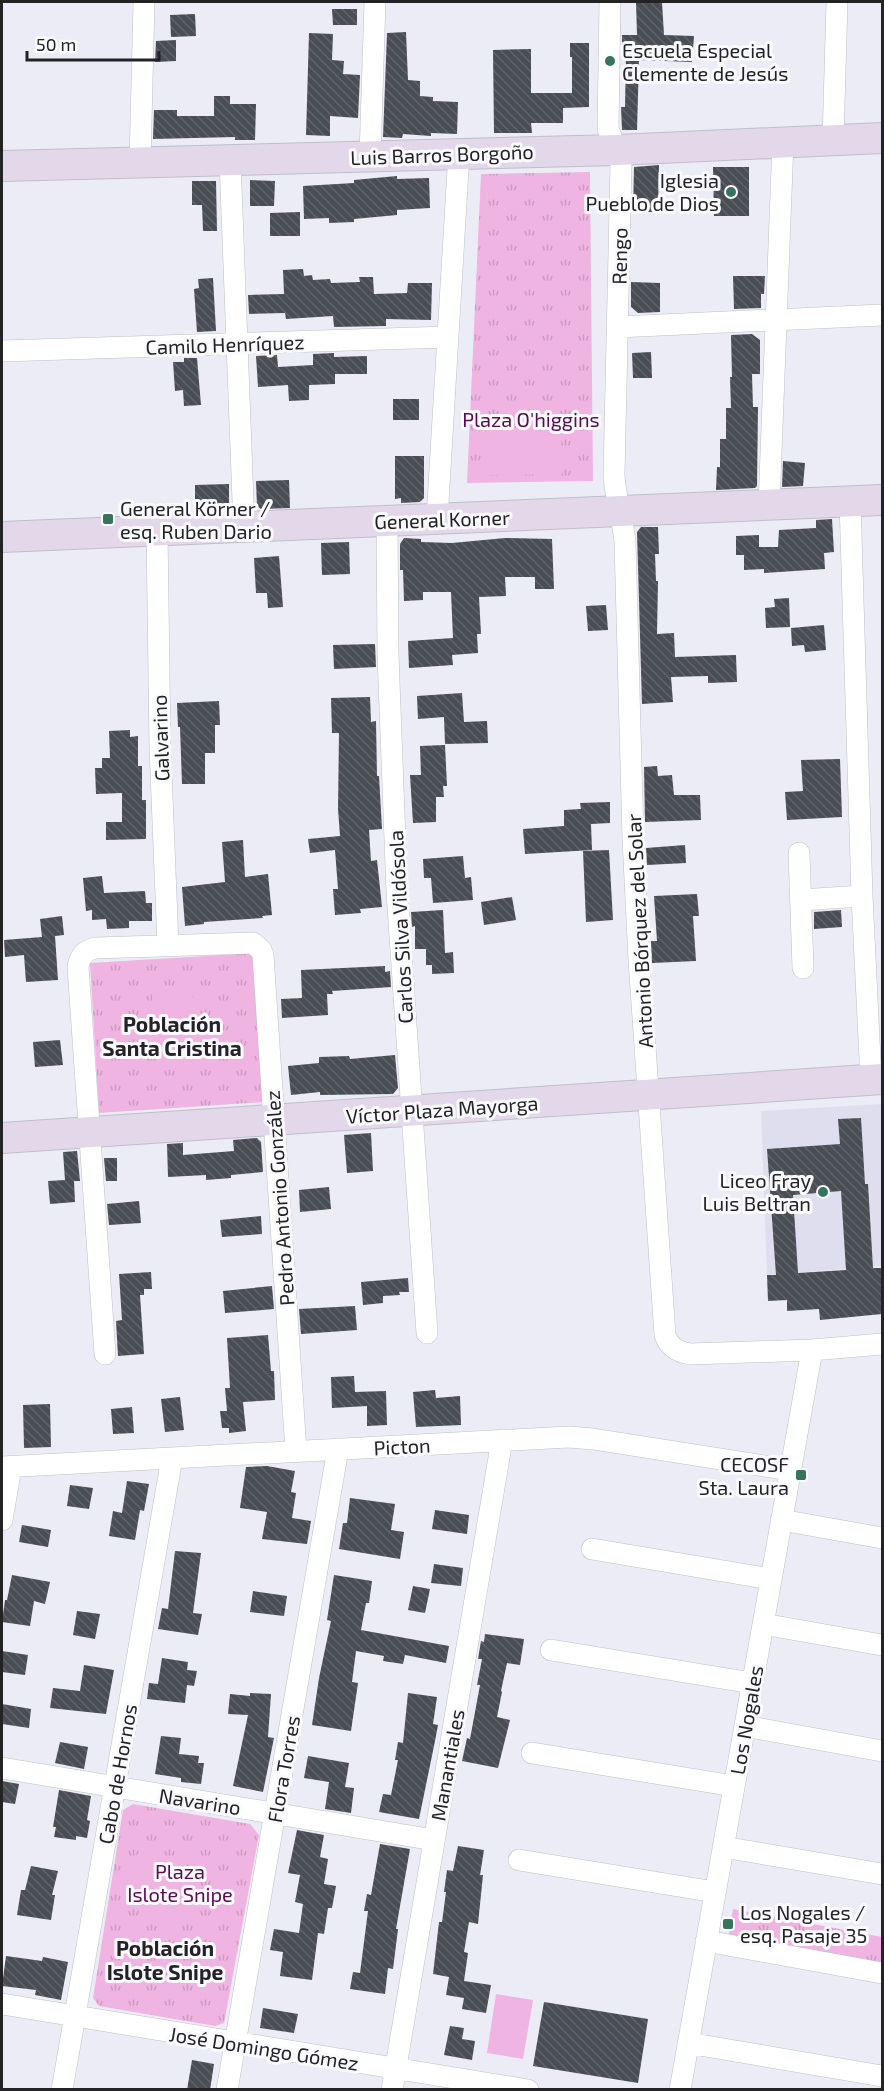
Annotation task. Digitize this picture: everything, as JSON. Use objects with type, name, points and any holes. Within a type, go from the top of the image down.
[{"type":"street","points":[[140,162],[144,2]]},
{"type":"street","points":[[370,156],[375,2]]},
{"type":"street","name":"Rengo","points":[[610,2],[608,129],[621,163],[614,475],[615,495],[620,513]]},
{"type":"street","points":[[833,140],[837,2]]},
{"type":"street","name":"Luis Barros Borgoño","points":[[2,166],[617,150],[882,138]]},
{"type":"street","points":[[769,505],[783,142]]},
{"type":"street","points":[[437,519],[459,153]]},
{"type":"street","points":[[230,160],[244,527]]},
{"type":"street","points":[[617,327],[882,315]]},
{"type":"street","name":"Camilo Henríquez","points":[[2,351],[448,337]]},
{"type":"street","name":"General Korner","points":[[2,537],[882,501]]},
{"type":"street","points":[[850,502],[862,896],[877,1079]]},
{"type":"street","name":"Antonio Bórquez del Solar","points":[[620,513],[625,542],[632,806],[648,1096],[665,1335],[677,1351],[690,1354],[812,1350]]},
{"type":"street","name":"Carlos Silva Vildósola","points":[[387,521],[393,800],[403,994],[427,1333]]},
{"type":"street","name":"Galvarino","points":[[157,531],[161,759],[168,945]]},
{"type":"street","points":[[799,853],[803,968]]},
{"type":"street","points":[[801,900],[862,896]]},
{"type":"street","name":"Pedro Antonio González","points":[[168,945],[248,941],[257,945],[262,955],[296,1452]]},
{"type":"street","points":[[105,1354],[78,967],[83,954],[95,948],[168,945]]},
{"type":"street","name":"Víctor Plaza Mayorga","points":[[2,1138],[877,1079]]},
{"type":"street","points":[[812,1350],[882,1344]]},
{"type":"street","name":"Los Nogales","points":[[680,2090],[812,1350]]},
{"type":"street","name":"Picton","points":[[6,1467],[581,1437],[790,1470]]},
{"type":"street","name":"Manantiales","points":[[394,2079],[502,1440]]},
{"type":"street","name":"Flora Torres","points":[[227,2090],[338,1449]]},
{"type":"street","name":"Cabo de Hornos","points":[[62,2090],[172,1458]]},
{"type":"street","points":[[2,1520],[6,1467]]},
{"type":"street","points":[[781,1520],[882,1538]]},
{"type":"street","points":[[592,1549],[771,1579]]},
{"type":"street","points":[[763,1624],[882,1645]]},
{"type":"street","points":[[551,1650],[752,1683]]},
{"type":"street","points":[[745,1726],[882,1751]]},
{"type":"street","points":[[532,1753],[734,1786]]},
{"type":"street","name":"Navarino","points":[[2,1768],[434,1840]]},
{"type":"street","points":[[723,1847],[882,1874]]},
{"type":"street","points":[[519,1860],[715,1892]]},
{"type":"street","points":[[706,1941],[882,1972]]},
{"type":"street","name":"José Domingo Gómez","points":[[2,2004],[236,2043],[394,2079],[528,2090]]},
{"type":"street","points":[[688,2043],[882,2076]]},
{"type":"shaded area","name":"Liceo Fray Luis Beltran","points":[[882,1104],[882,1266],[767,1275],[761,1111]]},
{"type":"green space","name":"Plaza O'higgins","points":[[590,172],[593,481],[467,483],[481,174]]},
{"type":"green space","points":[[561,427],[562,474],[488,475],[487,428]]},
{"type":"green space","points":[[257,953],[265,1102],[99,1113],[90,963]]},
{"type":"green space","points":[[192,992],[196,1064],[156,1066],[152,994]]},
{"type":"green space","name":"Plaza Islote Snipe","points":[[133,1804],[250,1824],[259,1835],[224,2023],[215,2026],[99,2006],[93,1998],[123,1810]]},
{"type":"green space","points":[[147,1846],[199,1904],[167,1932],[115,1874]]},
{"type":"green space","points":[[733,1909],[882,1937],[882,1967],[728,1939]]},
{"type":"green space","points":[[496,1994],[533,2000],[523,2059],[487,2053]]},
{"type":"building","points":[[636,2],[662,2],[664,35],[694,36],[692,62],[639,60],[637,130],[622,130],[621,107],[625,107],[626,56],[622,56],[622,35],[637,35]]},
{"type":"building","points":[[332,9],[357,9],[357,25],[333,25]]},
{"type":"building","points":[[195,14],[196,36],[171,37],[170,15]]},
{"type":"building","points":[[406,32],[408,80],[420,81],[420,96],[433,97],[433,101],[458,102],[457,134],[431,133],[431,136],[403,134],[402,138],[383,137],[387,33]]},
{"type":"building","points":[[309,33],[333,34],[332,60],[344,61],[343,74],[360,75],[358,118],[330,116],[330,136],[306,135]]},
{"type":"building","points":[[176,40],[176,61],[155,62],[156,41]]},
{"type":"building","points":[[570,43],[589,43],[589,107],[563,108],[563,123],[531,123],[532,133],[494,133],[493,50],[531,49],[531,93],[572,93]]},
{"type":"building","points":[[214,96],[230,96],[230,104],[256,104],[255,140],[235,140],[235,137],[153,139],[154,110],[177,110],[177,116],[214,116]]},
{"type":"building","points":[[659,165],[658,212],[633,212],[634,167]]},
{"type":"building","name":"Iglesia Pueblo de Dios","points":[[713,167],[749,167],[749,216],[714,216]]},
{"type":"building","points":[[397,176],[397,179],[429,178],[430,208],[397,210],[397,215],[354,219],[354,222],[329,223],[329,218],[304,219],[303,186],[354,183],[354,180]]},
{"type":"building","points":[[250,180],[275,181],[274,206],[250,206]]},
{"type":"building","points":[[192,181],[216,181],[217,231],[203,231],[202,205],[192,205]]},
{"type":"building","points":[[300,212],[300,236],[270,236],[270,213]]},
{"type":"building","points":[[303,269],[304,276],[312,275],[313,280],[330,279],[331,283],[360,282],[359,277],[373,277],[374,294],[407,293],[408,283],[432,283],[431,320],[386,319],[386,326],[334,327],[333,316],[286,319],[285,313],[249,314],[248,295],[284,294],[283,270]]},
{"type":"building","points":[[733,276],[765,276],[761,308],[734,309]]},
{"type":"building","points":[[213,278],[216,331],[197,332],[194,289],[199,288],[198,279]]},
{"type":"building","points":[[631,282],[660,283],[660,312],[638,313],[631,307]]},
{"type":"building","points":[[752,334],[760,340],[760,374],[752,374],[753,407],[758,407],[757,486],[716,490],[717,467],[720,467],[720,439],[726,439],[726,408],[731,408],[731,335]]},
{"type":"building","points":[[651,352],[652,378],[633,378],[632,353]]},
{"type":"building","points":[[334,353],[334,357],[367,356],[367,374],[335,374],[335,384],[309,385],[309,400],[289,401],[288,385],[258,387],[256,356],[277,355],[278,367],[313,365],[313,354]]},
{"type":"building","points":[[184,358],[197,358],[201,405],[184,406],[183,390],[175,391],[173,362],[184,362]]},
{"type":"building","points":[[393,399],[419,399],[419,420],[393,420]]},
{"type":"building","points":[[395,456],[424,456],[424,498],[420,502],[401,503],[401,498],[395,499]]},
{"type":"building","points":[[783,461],[805,463],[803,486],[782,487]]},
{"type":"building","points":[[289,480],[290,508],[261,509],[257,506],[256,481]]},
{"type":"building","points":[[229,484],[229,504],[195,505],[195,485]]},
{"type":"building","points":[[832,519],[834,552],[824,553],[825,569],[764,573],[764,569],[744,570],[744,555],[736,555],[736,536],[759,535],[759,547],[778,547],[779,530],[816,528],[816,520]]},
{"type":"building","points":[[641,527],[658,527],[659,554],[655,554],[656,581],[658,581],[657,634],[674,633],[675,657],[736,655],[737,682],[708,683],[708,676],[671,677],[673,702],[642,704],[637,532]]},
{"type":"building","points":[[404,538],[421,539],[421,542],[452,543],[505,538],[552,539],[554,589],[535,589],[535,577],[505,577],[506,596],[479,597],[481,634],[477,634],[478,653],[452,655],[453,665],[409,668],[408,641],[453,638],[451,592],[423,592],[423,600],[404,601],[403,570],[400,570],[400,544]]},
{"type":"building","points":[[349,542],[350,574],[322,575],[321,543]]},
{"type":"building","points":[[279,556],[283,607],[268,608],[267,593],[256,593],[254,558]]},
{"type":"building","points":[[789,598],[790,627],[766,628],[765,608],[775,607],[774,599]]},
{"type":"building","points":[[606,605],[608,630],[588,631],[586,606]]},
{"type":"building","points":[[824,625],[826,650],[805,652],[804,645],[792,646],[791,628]]},
{"type":"building","points":[[375,644],[376,667],[334,669],[333,645]]},
{"type":"building","points":[[462,693],[464,722],[487,721],[488,743],[445,744],[444,717],[418,719],[417,696]]},
{"type":"building","points":[[370,697],[371,722],[376,721],[377,776],[379,776],[382,829],[369,830],[371,861],[377,860],[382,907],[360,909],[361,913],[335,915],[333,889],[338,889],[335,850],[310,853],[308,839],[340,836],[339,733],[332,733],[331,698]]},
{"type":"building","points":[[219,701],[220,725],[215,725],[215,753],[205,753],[205,784],[182,784],[177,703]]},
{"type":"building","points":[[130,730],[130,737],[138,736],[138,766],[142,766],[142,800],[146,800],[146,839],[106,840],[106,822],[122,822],[122,793],[96,794],[95,768],[102,768],[102,758],[110,758],[109,731]]},
{"type":"building","points":[[445,745],[447,786],[443,786],[444,797],[436,797],[436,822],[413,823],[410,775],[421,775],[420,746]]},
{"type":"building","points":[[840,759],[842,817],[787,820],[785,792],[803,791],[801,760]]},
{"type":"building","points":[[657,766],[658,776],[672,775],[674,795],[700,795],[701,820],[645,822],[644,767]]},
{"type":"building","points":[[610,802],[610,823],[591,824],[592,850],[525,854],[523,829],[564,826],[564,810],[581,809],[580,803]]},
{"type":"building","points":[[243,840],[245,877],[268,874],[272,915],[262,916],[263,918],[204,922],[204,924],[185,926],[182,887],[225,882],[222,842]]},
{"type":"building","points":[[685,845],[686,863],[647,865],[646,848]]},
{"type":"building","points":[[609,850],[613,920],[586,922],[583,851]]},
{"type":"building","points":[[463,856],[465,878],[471,877],[473,900],[433,903],[431,878],[424,878],[423,859]]},
{"type":"building","points":[[102,876],[104,893],[145,891],[146,903],[152,903],[152,921],[129,921],[129,928],[107,929],[106,919],[92,920],[92,910],[86,911],[83,878]]},
{"type":"building","points":[[697,894],[699,916],[693,916],[696,961],[652,963],[651,941],[657,941],[654,896]]},
{"type":"building","points":[[512,897],[516,920],[484,925],[481,902]]},
{"type":"building","points":[[443,910],[445,953],[453,952],[454,973],[432,974],[432,965],[426,965],[426,949],[415,949],[415,926],[412,927],[411,912]]},
{"type":"building","points":[[841,910],[842,927],[814,929],[814,912]]},
{"type":"building","points":[[62,916],[64,935],[55,936],[58,980],[26,982],[24,955],[5,957],[4,940],[42,937],[40,919]]},
{"type":"building","points":[[385,966],[385,972],[390,971],[391,987],[332,991],[333,994],[327,994],[328,1015],[282,1018],[281,999],[302,998],[301,970]]},
{"type":"building","points":[[60,1040],[63,1065],[35,1067],[33,1042]]},
{"type":"building","points":[[395,1055],[398,1088],[393,1094],[320,1095],[320,1092],[291,1095],[288,1066],[319,1063],[319,1057],[349,1056],[350,1059]]},
{"type":"building","points":[[861,1118],[873,1268],[882,1268],[882,1314],[820,1320],[819,1309],[787,1311],[787,1300],[768,1301],[767,1275],[776,1275],[767,1149],[840,1144],[838,1119]],"holes":[[[841,1191],[846,1270],[798,1273],[793,1195]]]},
{"type":"building","points":[[371,1133],[373,1171],[347,1173],[344,1135]]},
{"type":"building","points":[[257,1138],[261,1142],[263,1172],[206,1180],[206,1175],[168,1177],[167,1144],[183,1143],[183,1155],[234,1151],[233,1140]]},
{"type":"building","points":[[77,1151],[80,1181],[74,1181],[75,1202],[50,1204],[48,1181],[65,1180],[63,1152]]},
{"type":"building","points":[[104,1158],[117,1158],[117,1181],[106,1181]]},
{"type":"building","points":[[329,1187],[331,1209],[300,1212],[299,1190]]},
{"type":"building","points":[[139,1201],[141,1223],[109,1225],[107,1204]]},
{"type":"building","points":[[261,1216],[262,1234],[222,1237],[220,1220]]},
{"type":"building","points":[[151,1272],[152,1289],[144,1289],[144,1295],[140,1295],[144,1354],[118,1356],[116,1321],[122,1320],[119,1274]]},
{"type":"building","points":[[408,1278],[409,1292],[383,1296],[383,1303],[363,1305],[361,1282]]},
{"type":"building","points":[[272,1286],[274,1309],[225,1313],[223,1291]]},
{"type":"building","points":[[355,1306],[357,1330],[301,1334],[299,1309]]},
{"type":"building","points":[[268,1335],[271,1371],[274,1371],[275,1400],[243,1402],[246,1431],[229,1433],[229,1428],[222,1428],[220,1411],[227,1411],[225,1388],[230,1388],[227,1338]]},
{"type":"building","points":[[354,1376],[355,1392],[386,1391],[387,1425],[367,1426],[367,1406],[332,1408],[331,1377]]},
{"type":"building","points":[[435,1390],[436,1398],[460,1396],[461,1425],[416,1427],[413,1392]]},
{"type":"building","points":[[180,1397],[184,1430],[165,1432],[161,1399]]},
{"type":"building","points":[[50,1404],[51,1447],[24,1448],[23,1405]]},
{"type":"building","points":[[132,1407],[134,1433],[113,1434],[111,1409]]},
{"type":"building","points":[[267,1466],[295,1471],[291,1492],[296,1493],[292,1518],[311,1521],[307,1544],[262,1539],[267,1512],[240,1508],[246,1467]]},
{"type":"building","points":[[127,1481],[149,1484],[144,1511],[140,1510],[135,1540],[109,1536],[113,1511],[122,1513]]},
{"type":"building","points":[[70,1485],[93,1488],[89,1509],[67,1506]]},
{"type":"building","points":[[350,1498],[395,1504],[391,1530],[404,1532],[400,1559],[339,1549],[343,1523],[347,1523]]},
{"type":"building","points":[[435,1510],[469,1515],[467,1534],[432,1529]]},
{"type":"building","points":[[22,1525],[51,1530],[48,1547],[19,1542]]},
{"type":"building","points":[[175,1551],[201,1553],[193,1613],[202,1614],[198,1635],[158,1629],[162,1608],[168,1609]]},
{"type":"building","points":[[434,1564],[463,1568],[461,1586],[431,1583]]},
{"type":"building","points":[[12,1575],[50,1582],[45,1604],[34,1601],[30,1626],[2,1622]]},
{"type":"building","points":[[334,1575],[372,1581],[369,1603],[366,1603],[361,1630],[449,1646],[446,1663],[405,1655],[403,1664],[383,1661],[384,1656],[356,1651],[352,1682],[358,1683],[351,1731],[312,1725],[331,1621],[327,1620]]},
{"type":"building","points":[[413,1586],[430,1589],[425,1613],[408,1610]]},
{"type":"building","points":[[253,1591],[287,1596],[284,1616],[250,1612]]},
{"type":"building","points":[[77,1611],[100,1614],[95,1639],[73,1635]]},
{"type":"building","points":[[485,1634],[524,1639],[520,1665],[507,1663],[501,1691],[497,1717],[510,1720],[498,1768],[462,1761],[467,1738],[470,1739],[480,1685],[477,1685],[482,1659],[478,1659],[481,1641],[484,1642]]},
{"type":"building","points":[[2,1651],[28,1655],[25,1675],[2,1672]]},
{"type":"building","points":[[162,1658],[188,1662],[187,1670],[197,1671],[194,1686],[187,1685],[185,1703],[147,1699],[149,1683],[158,1684]]},
{"type":"building","points":[[84,1665],[114,1670],[106,1714],[50,1708],[53,1688],[80,1691]]},
{"type":"building","points":[[250,1693],[271,1694],[268,1737],[274,1738],[263,1792],[233,1786],[248,1715],[228,1714],[230,1694],[250,1696]]},
{"type":"building","points":[[408,1693],[437,1697],[433,1724],[438,1725],[419,1819],[379,1812],[383,1794],[391,1795],[398,1760],[395,1760],[398,1742],[403,1743]]},
{"type":"building","points":[[2,1704],[31,1709],[29,1728],[2,1724]]},
{"type":"building","points":[[161,1736],[181,1738],[179,1754],[199,1756],[198,1763],[204,1763],[201,1784],[181,1782],[181,1778],[155,1774]]},
{"type":"building","points":[[60,1742],[88,1747],[84,1769],[55,1763]]},
{"type":"building","points":[[308,1756],[349,1763],[345,1787],[354,1788],[351,1813],[325,1809],[329,1782],[304,1778]]},
{"type":"building","points":[[2,1781],[19,1784],[15,1804],[2,1802]]},
{"type":"building","points":[[59,1790],[91,1796],[87,1838],[76,1836],[76,1840],[54,1837],[56,1827],[53,1827]]},
{"type":"building","points":[[297,1830],[324,1835],[320,1857],[328,1859],[324,1884],[336,1886],[332,1908],[328,1908],[324,1934],[318,1933],[312,1980],[280,1976],[283,1952],[270,1950],[274,1929],[299,1933],[303,1904],[295,1902],[300,1875],[288,1873]]},
{"type":"building","points":[[380,1844],[410,1849],[396,1929],[398,1929],[393,1969],[388,1968],[385,1994],[350,1989],[353,1972],[360,1973],[368,1911],[364,1911],[367,1894],[371,1895]]},
{"type":"building","points":[[458,1846],[484,1850],[480,1875],[483,1875],[478,1924],[469,1922],[464,1952],[468,1953],[464,1981],[491,1985],[486,2013],[462,2009],[464,1998],[446,1995],[449,1977],[433,1974],[439,1922],[442,1922],[447,1870],[453,1871]]},
{"type":"building","points":[[31,1866],[58,1871],[52,1895],[55,1895],[51,1920],[17,1915],[21,1890],[25,1890]]},
{"type":"building","points":[[6,1956],[42,1961],[43,1957],[68,1962],[61,2000],[35,1995],[36,1990],[2,1986]]},
{"type":"building","points":[[544,2002],[648,2019],[638,2083],[533,2066]]},
{"type":"building","points":[[263,2008],[298,2014],[294,2033],[260,2028]]},
{"type":"building","points":[[450,2026],[464,2028],[462,2039],[475,2041],[472,2060],[444,2055]]},
{"type":"building","points":[[192,2060],[214,2064],[210,2090],[187,2090]]},
{"type":"place","name":"Escuela Especial Clemente de Jesús","points":[[610,61]]},
{"type":"place","name":"Iglesia Pueblo de Dios","points":[[731,192]]},
{"type":"place","name":"General Körner / esq. Ruben Dario","points":[[108,519]]},
{"type":"place","name":"Liceo Fray Luis Beltran","points":[[823,1192]]},
{"type":"place","name":"CECOSF Sta. Laura","points":[[801,1475]]},
{"type":"place","name":"Los Nogales / esq. Pasaje 35","points":[[728,1924]]},
{"type":"district","name":"Población Santa Cristina","points":[[172,1035]]},
{"type":"district","name":"Población Islote Snipe","points":[[165,1959]]}]
